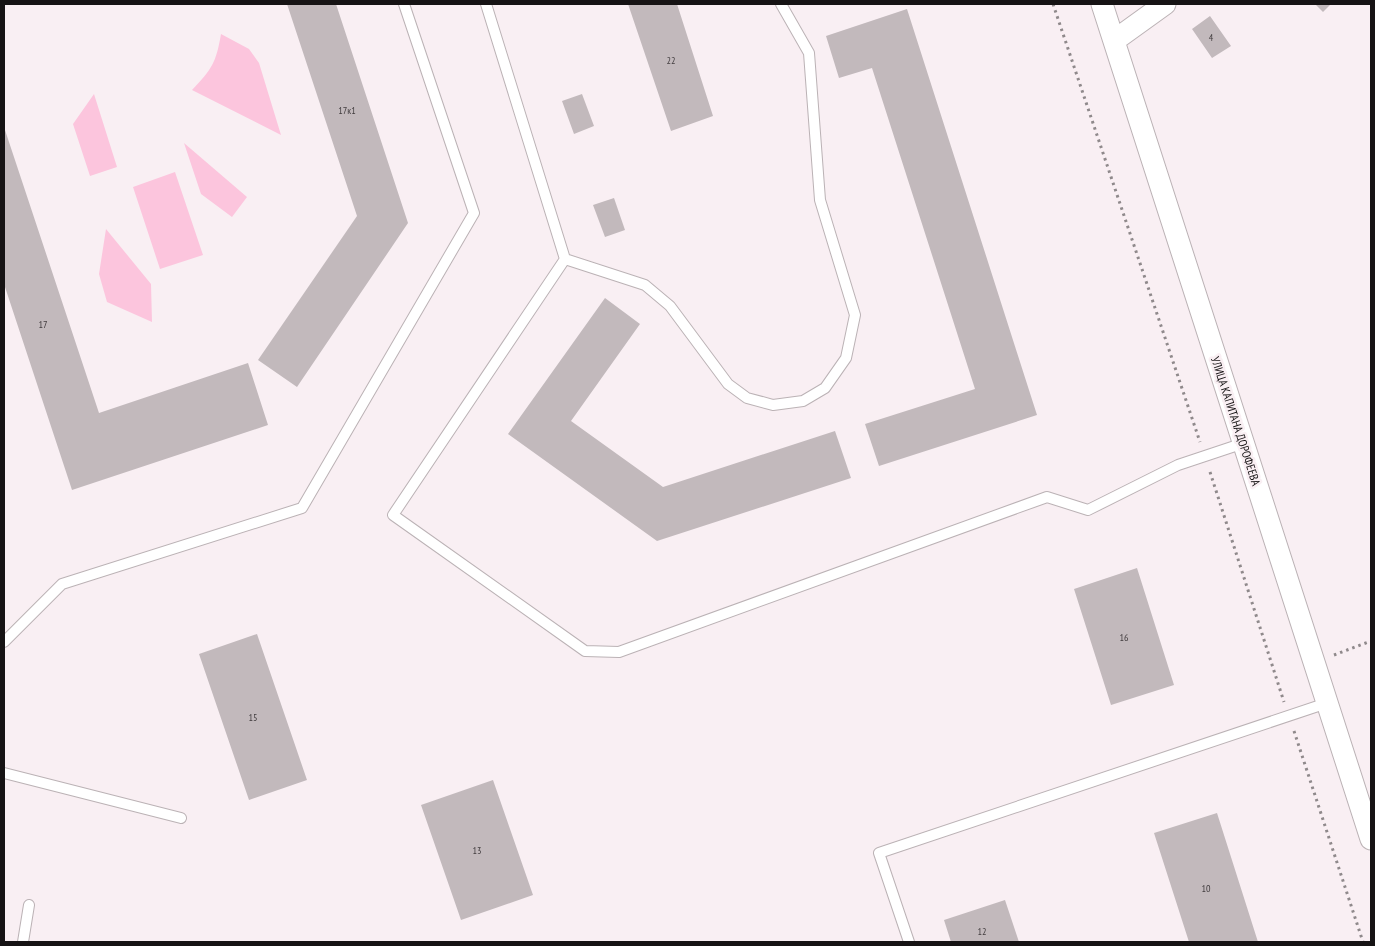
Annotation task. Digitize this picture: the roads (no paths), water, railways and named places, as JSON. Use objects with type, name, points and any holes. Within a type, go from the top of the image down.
[{"type":"street","name":"УЛИЦА КАПИТАНА ДОРОФЕЕВА","points":[[1102,4],[1371,838]]},
{"type":"street","points":[[1115,40],[1164,4]]},
{"type":"lane","points":[[4,642],[62,584],[302,508],[474,213],[404,4]]},
{"type":"lane","points":[[486,4],[565,259]]},
{"type":"lane","points":[[565,259],[645,285],[670,306],[728,384],[747,398],[773,405],[803,401],[825,388],[846,358],[855,315],[820,200],[809,53],[781,4]]},
{"type":"lane","points":[[565,259],[394,515],[585,651],[619,652],[1047,497],[1088,510],[1178,465],[1244,444]]},
{"type":"lane","points":[[909,942],[879,853],[1327,703]]},
{"type":"lane","points":[[4,773],[181,818]]},
{"type":"lane","points":[[23,942],[29,905]]}]
